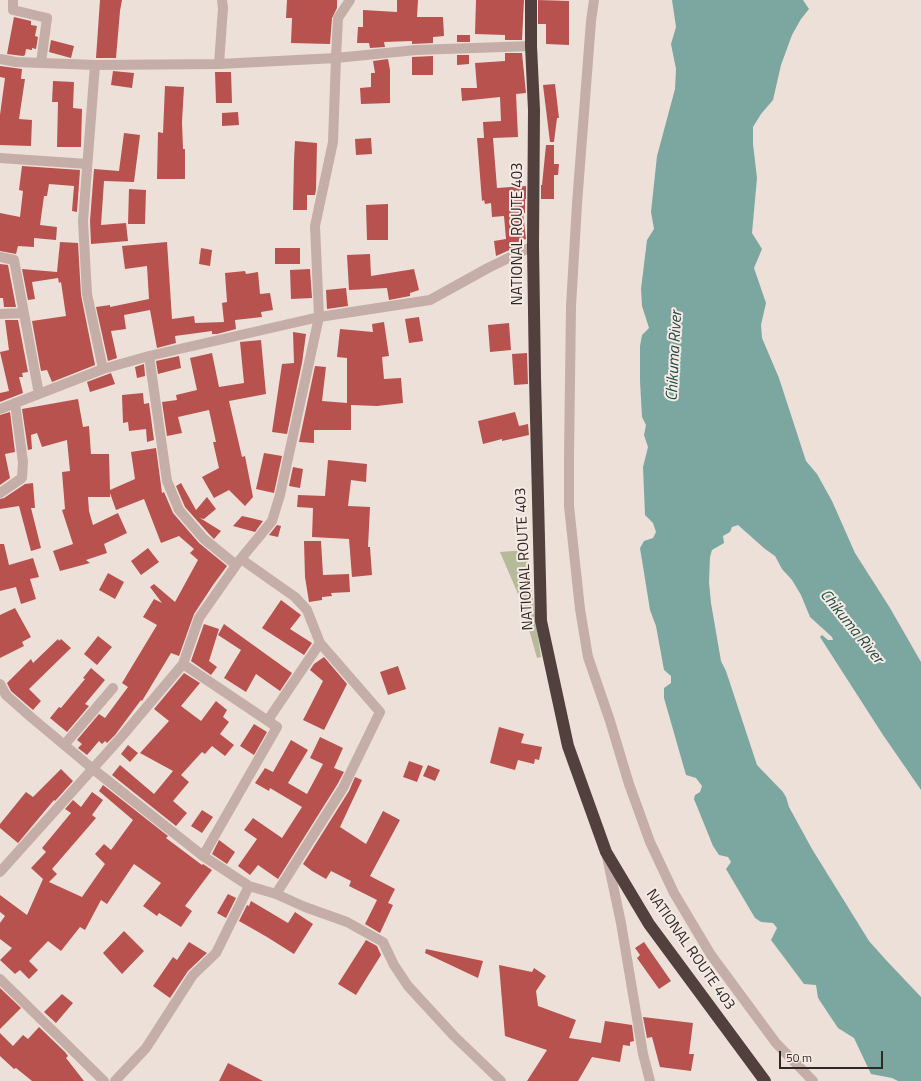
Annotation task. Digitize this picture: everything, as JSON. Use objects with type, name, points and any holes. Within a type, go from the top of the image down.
[{"type":"highway","name":"NATIONAL ROUTE 403","points":[[531,0],[531,46],[534,110],[533,246],[535,377],[541,621],[568,746],[606,852],[649,924],[765,1081]]},
{"type":"street","points":[[12,0],[13,10],[47,18],[41,63]]},
{"type":"street","points":[[218,64],[223,8],[222,0]]},
{"type":"street","points":[[0,872],[93,769],[184,664],[199,618],[238,562],[272,521],[278,501],[319,317],[315,226],[334,142],[338,18],[350,0]]},
{"type":"street","points":[[594,0],[583,124],[571,306],[568,455],[569,506],[580,609],[588,657],[610,721],[629,784],[650,842],[674,893],[710,955],[776,1043],[813,1081]]},
{"type":"street","points":[[0,59],[16,62],[95,65],[218,64],[336,58],[416,50],[531,46]]},
{"type":"street","points":[[95,65],[83,221],[87,294],[103,369]]},
{"type":"street","points":[[0,158],[87,164]]},
{"type":"street","points":[[0,409],[103,369],[149,356],[319,317],[430,300],[488,268],[533,246]]},
{"type":"street","points":[[0,257],[14,260],[39,394]]},
{"type":"street","points":[[0,314],[24,313]]},
{"type":"street","points":[[149,356],[167,481],[179,510],[204,539],[295,597],[307,610],[320,643],[380,712],[342,788],[276,894]]},
{"type":"street","points":[[0,493],[22,478],[23,462],[15,403]]},
{"type":"street","points":[[268,720],[320,643]]},
{"type":"street","points":[[184,664],[277,727],[204,856]]},
{"type":"street","points":[[0,684],[6,695],[93,769],[204,856],[249,886],[276,894],[305,907],[347,922],[383,942],[394,965],[408,986],[454,1036],[501,1081]]},
{"type":"street","points":[[65,744],[113,688]]},
{"type":"street","points":[[606,852],[621,923],[643,1054],[650,1081]]},
{"type":"street","points":[[115,1081],[146,1048],[193,975],[216,953],[249,886]]},
{"type":"street","points":[[0,979],[104,1081]]},
{"type":"green space","points":[[526,550],[541,657],[537,658],[521,601],[500,552]]},
{"type":"water","name":"Chikuma River","points":[[672,0],[803,0],[809,9],[801,19],[792,35],[781,65],[773,100],[761,114],[753,127],[753,144],[757,178],[752,233],[762,249],[754,268],[766,303],[761,325],[762,338],[779,378],[806,461],[817,474],[832,501],[855,553],[890,608],[921,662],[921,790],[883,735],[820,637],[822,635],[828,640],[833,640],[832,637],[810,617],[801,595],[792,580],[782,569],[775,556],[738,525],[732,527],[730,532],[723,536],[724,543],[712,550],[710,557],[709,582],[711,603],[721,661],[726,671],[757,765],[783,792],[789,807],[812,849],[869,941],[921,997],[921,1081],[898,1081],[892,1078],[871,1074],[854,1038],[838,1028],[818,998],[816,985],[804,984],[771,940],[777,928],[773,923],[761,922],[755,918],[726,869],[731,862],[728,857],[719,855],[713,846],[694,799],[695,795],[700,792],[702,786],[696,778],[686,775],[664,698],[664,688],[671,683],[671,676],[664,670],[656,626],[650,610],[640,548],[644,541],[653,538],[656,532],[653,523],[645,515],[643,467],[648,447],[644,435],[646,425],[642,417],[640,346],[642,335],[649,328],[642,306],[641,289],[647,240],[654,229],[651,212],[657,156],[675,89],[676,69],[671,44],[676,27]]},
{"type":"building","points":[[100,0],[122,0],[116,58],[96,58]]},
{"type":"building","points":[[287,0],[337,0],[337,8],[332,18],[330,44],[291,43],[292,18],[286,18]]},
{"type":"building","points":[[397,0],[418,0],[417,17],[443,17],[444,36],[433,37],[433,43],[412,44],[412,41],[384,42],[385,47],[370,48],[369,43],[357,43],[358,27],[363,27],[363,10],[397,12]]},
{"type":"building","points":[[476,0],[524,0],[522,40],[505,40],[505,35],[475,34]]},
{"type":"building","points":[[538,0],[569,1],[569,45],[546,44],[546,24],[538,24]]},
{"type":"building","points":[[14,17],[31,21],[31,25],[37,26],[35,36],[38,37],[36,49],[26,49],[25,55],[23,56],[7,54]]},
{"type":"building","points":[[457,35],[470,35],[470,42],[457,42]]},
{"type":"building","points":[[51,40],[74,46],[71,58],[49,52]]},
{"type":"building","points":[[505,53],[522,53],[526,93],[516,94],[518,137],[493,138],[497,188],[526,186],[525,213],[523,213],[526,239],[522,240],[523,244],[496,256],[494,241],[506,239],[504,216],[492,217],[491,203],[485,204],[484,200],[482,201],[477,138],[484,138],[483,122],[501,121],[500,97],[462,101],[461,88],[477,88],[475,63],[505,61]]},
{"type":"building","points":[[457,55],[469,55],[469,64],[457,65]]},
{"type":"building","points":[[433,56],[433,75],[412,75],[412,57]]},
{"type":"building","points":[[388,59],[390,70],[390,103],[361,104],[360,88],[371,87],[371,73],[375,73],[373,61]]},
{"type":"building","points":[[0,66],[22,69],[21,79],[25,79],[19,119],[32,120],[31,146],[0,145],[0,115],[5,78],[0,77]]},
{"type":"building","points":[[113,71],[134,73],[132,88],[111,85]]},
{"type":"building","points":[[215,72],[231,72],[232,103],[216,103]]},
{"type":"building","points":[[53,81],[74,82],[73,108],[82,109],[81,147],[57,147],[58,102],[52,102]]},
{"type":"building","points":[[555,84],[559,118],[557,118],[554,142],[550,142],[543,85]]},
{"type":"building","points":[[165,86],[184,87],[182,122],[183,149],[185,149],[185,179],[157,179],[158,132],[163,133]]},
{"type":"building","points":[[238,112],[239,125],[222,126],[222,113]]},
{"type":"building","points":[[124,133],[140,135],[134,182],[104,181],[101,225],[126,223],[128,241],[91,244],[90,221],[94,169],[119,171]]},
{"type":"building","points":[[371,138],[372,154],[356,155],[355,139]]},
{"type":"building","points":[[295,141],[317,143],[316,190],[315,195],[307,195],[307,210],[293,210]]},
{"type":"building","points":[[546,145],[554,145],[554,164],[559,164],[558,175],[554,175],[554,199],[541,199],[541,185]]},
{"type":"building","points":[[22,166],[80,170],[77,212],[72,211],[74,186],[49,184],[47,196],[44,196],[40,225],[57,227],[56,240],[34,238],[34,247],[18,246],[16,254],[0,251],[0,213],[20,217],[23,191],[19,190]]},
{"type":"building","points":[[129,189],[146,190],[145,224],[128,224]]},
{"type":"building","points":[[388,204],[388,240],[367,240],[366,205]]},
{"type":"building","points":[[60,242],[78,243],[81,295],[95,365],[52,382],[47,370],[41,371],[32,321],[66,316],[61,282],[59,283],[58,278],[32,282],[35,299],[28,300],[22,269],[57,272]]},
{"type":"building","points":[[167,242],[172,319],[194,316],[195,323],[224,322],[222,303],[227,302],[225,273],[245,271],[246,274],[258,272],[260,294],[270,293],[273,310],[261,312],[262,317],[235,320],[236,329],[217,334],[212,334],[212,331],[175,336],[176,343],[157,348],[150,310],[124,315],[126,329],[111,331],[117,358],[108,361],[96,307],[110,305],[110,307],[149,299],[147,266],[125,269],[122,246]]},
{"type":"building","points":[[201,248],[212,250],[210,266],[199,264]]},
{"type":"building","points":[[275,248],[300,248],[300,264],[275,264]]},
{"type":"building","points":[[370,254],[371,276],[414,269],[419,290],[410,293],[410,296],[389,300],[387,288],[349,290],[347,255]]},
{"type":"building","points":[[0,264],[8,265],[16,307],[4,307],[3,298],[0,298]]},
{"type":"building","points":[[310,269],[312,298],[291,299],[290,270]]},
{"type":"building","points":[[346,288],[348,306],[327,309],[326,290]]},
{"type":"building","points":[[419,317],[423,341],[409,343],[405,319]]},
{"type":"building","points":[[5,320],[18,320],[28,372],[22,373],[23,377],[19,377],[23,393],[0,402],[0,393],[9,391],[0,352],[9,350]]},
{"type":"building","points":[[384,322],[389,356],[382,357],[384,379],[401,378],[403,403],[377,406],[351,405],[351,430],[314,430],[314,443],[299,442],[315,366],[326,367],[322,401],[347,403],[347,358],[337,357],[340,329],[373,332],[372,324]]},
{"type":"building","points":[[509,323],[511,350],[490,352],[488,325]]},
{"type":"building","points":[[293,332],[306,334],[302,363],[287,434],[272,432],[282,364],[294,363]]},
{"type":"building","points":[[261,340],[266,394],[229,401],[242,457],[245,456],[253,497],[245,506],[229,490],[214,498],[202,477],[219,468],[213,442],[216,442],[209,410],[178,417],[182,433],[167,436],[162,402],[177,400],[176,395],[197,390],[190,358],[212,353],[219,387],[244,383],[240,342]]},
{"type":"building","points":[[527,353],[528,384],[514,385],[512,354]]},
{"type":"building","points":[[179,356],[181,368],[158,374],[156,361]]},
{"type":"building","points":[[144,364],[145,376],[137,378],[135,367]]},
{"type":"building","points":[[111,373],[115,384],[90,392],[87,382]]},
{"type":"building","points":[[143,393],[144,404],[149,403],[154,440],[147,442],[146,429],[129,431],[128,422],[123,423],[122,395]]},
{"type":"building","points":[[78,399],[83,427],[89,426],[91,454],[109,454],[110,490],[135,479],[131,452],[156,448],[162,493],[164,492],[173,513],[199,543],[227,566],[194,614],[179,656],[171,653],[142,701],[141,700],[115,735],[107,743],[105,741],[102,744],[99,741],[87,755],[78,748],[82,744],[77,740],[99,714],[105,718],[128,687],[122,683],[157,625],[143,617],[154,599],[162,603],[150,587],[154,584],[175,602],[198,560],[190,553],[194,549],[179,536],[161,543],[144,499],[116,510],[110,493],[110,497],[88,497],[89,511],[93,525],[118,513],[127,533],[104,544],[107,553],[86,560],[90,563],[60,571],[53,551],[73,544],[62,510],[65,509],[62,472],[70,471],[67,440],[42,447],[37,433],[31,435],[32,449],[28,450],[22,409]]},
{"type":"building","points":[[10,412],[15,452],[5,454],[10,478],[0,485],[0,415]]},
{"type":"building","points":[[515,412],[519,426],[528,424],[529,435],[502,441],[502,439],[483,444],[478,421]]},
{"type":"building","points":[[264,453],[282,456],[274,493],[256,489]]},
{"type":"building","points":[[328,460],[367,464],[366,482],[351,480],[348,506],[370,507],[368,547],[370,547],[372,575],[352,577],[349,539],[312,537],[313,508],[297,507],[298,495],[325,496]]},
{"type":"building","points":[[293,467],[303,469],[300,488],[289,486]]},
{"type":"building","points":[[33,483],[35,508],[31,508],[41,548],[31,551],[19,506],[0,509],[0,499],[4,498],[25,484]]},
{"type":"building","points":[[181,483],[196,510],[207,497],[216,509],[204,519],[200,518],[221,531],[214,539],[185,507],[176,486]]},
{"type":"building","points":[[242,516],[263,521],[255,532],[233,526]]},
{"type":"building","points":[[277,525],[281,526],[278,537],[269,535]]},
{"type":"building","points":[[304,541],[321,541],[323,575],[349,574],[350,592],[331,593],[332,596],[322,597],[322,600],[309,602],[305,577]]},
{"type":"building","points":[[0,544],[4,544],[9,565],[33,558],[39,577],[30,579],[36,599],[21,604],[16,587],[0,591]]},
{"type":"building","points":[[148,548],[159,562],[141,575],[131,561]]},
{"type":"building","points":[[108,573],[124,582],[115,599],[99,590]]},
{"type":"building","points":[[281,600],[301,615],[290,629],[312,643],[304,655],[262,628]]},
{"type":"building","points":[[15,608],[31,637],[22,642],[24,646],[0,658],[0,615]]},
{"type":"building","points":[[204,624],[219,629],[209,661],[217,667],[211,675],[191,661]]},
{"type":"building","points":[[224,624],[292,673],[280,691],[256,674],[246,692],[224,678],[241,650],[218,635]]},
{"type":"building","points":[[98,636],[112,647],[97,665],[84,654]]},
{"type":"building","points":[[58,639],[59,641],[61,639],[71,648],[29,689],[41,701],[33,710],[11,691],[7,683],[31,659],[33,663]]},
{"type":"building","points":[[324,657],[347,684],[324,730],[303,720],[323,681],[310,670],[314,664]]},
{"type":"building","points":[[398,666],[406,689],[388,695],[380,672]]},
{"type":"building","points":[[91,668],[105,680],[85,704],[89,706],[67,732],[50,718],[59,707],[61,708],[85,679],[83,678]]},
{"type":"building","points":[[184,673],[200,683],[181,706],[201,721],[216,701],[227,710],[223,717],[229,722],[220,734],[234,745],[225,756],[212,746],[205,754],[202,752],[181,775],[189,782],[173,801],[187,813],[176,826],[112,775],[120,765],[154,794],[173,771],[140,753],[169,721],[154,709]]},
{"type":"building","points":[[254,724],[267,732],[254,755],[240,746]]},
{"type":"building","points":[[499,727],[524,734],[521,743],[542,747],[539,760],[535,759],[534,764],[518,760],[515,770],[490,763]]},
{"type":"building","points":[[320,737],[343,748],[334,768],[344,772],[278,879],[258,865],[250,875],[238,866],[257,839],[244,830],[253,818],[282,838],[302,807],[270,788],[269,791],[255,783],[265,768],[273,772],[291,740],[308,750],[288,783],[307,794],[323,764],[310,758]]},
{"type":"building","points":[[128,745],[138,753],[130,762],[121,754]]},
{"type":"building","points":[[409,761],[423,766],[417,782],[403,777]]},
{"type":"building","points":[[428,765],[440,770],[435,781],[423,776]]},
{"type":"building","points":[[61,769],[73,781],[55,801],[54,800],[18,843],[0,828],[0,824],[26,792],[33,797]]},
{"type":"building","points":[[355,777],[362,780],[340,827],[366,844],[383,811],[400,820],[370,876],[395,889],[388,903],[393,905],[380,933],[365,924],[377,900],[349,886],[351,881],[331,871],[326,879],[303,864],[349,791]]},
{"type":"building","points":[[103,785],[168,836],[166,838],[202,865],[203,864],[212,870],[185,906],[192,911],[181,927],[159,913],[157,916],[143,906],[161,883],[134,864],[107,904],[101,900],[85,930],[80,927],[61,951],[48,941],[29,961],[38,970],[29,979],[20,970],[15,974],[0,960],[12,948],[0,939],[0,923],[5,916],[0,912],[0,895],[27,915],[43,879],[31,868],[46,852],[42,848],[71,813],[65,809],[73,800],[81,807],[92,792],[103,800],[92,815],[96,818],[52,869],[57,874],[49,882],[82,897],[105,864],[95,854],[104,844],[111,850],[133,820],[99,791]]},
{"type":"building","points":[[202,810],[213,817],[202,833],[191,826]]},
{"type":"building","points":[[219,840],[235,852],[227,864],[212,854]]},
{"type":"building","points":[[228,894],[236,898],[226,918],[217,913]]},
{"type":"building","points":[[251,901],[288,923],[295,912],[313,924],[294,954],[239,921],[247,905],[249,906]]},
{"type":"building","points":[[124,931],[144,951],[122,974],[103,953]]},
{"type":"building","points":[[366,940],[377,946],[381,955],[356,995],[338,984]]},
{"type":"building","points":[[189,942],[207,953],[188,971],[170,998],[153,986],[173,957],[177,960]]},
{"type":"building","points":[[644,942],[671,981],[659,989],[637,958],[640,955],[635,948]]},
{"type":"building","points":[[426,949],[483,961],[478,978],[425,953]]},
{"type":"building","points":[[499,965],[532,972],[534,968],[546,976],[536,991],[538,1006],[576,1020],[569,1038],[601,1043],[605,1021],[632,1025],[634,1041],[630,1042],[630,1046],[623,1045],[620,1062],[592,1057],[578,1081],[527,1081],[547,1050],[505,1036]]},
{"type":"building","points":[[0,988],[21,1008],[0,1029]]},
{"type":"building","points":[[62,994],[73,1003],[56,1023],[44,1012]]},
{"type":"building","points":[[643,1017],[693,1023],[689,1054],[694,1054],[691,1071],[660,1067],[652,1037],[647,1038]]},
{"type":"building","points":[[39,1027],[65,1052],[68,1056],[66,1058],[84,1081],[32,1081],[16,1068],[14,1069],[0,1056],[0,1033],[13,1046],[23,1035],[28,1039]]},
{"type":"building","points":[[228,1063],[263,1081],[219,1081]]}]
